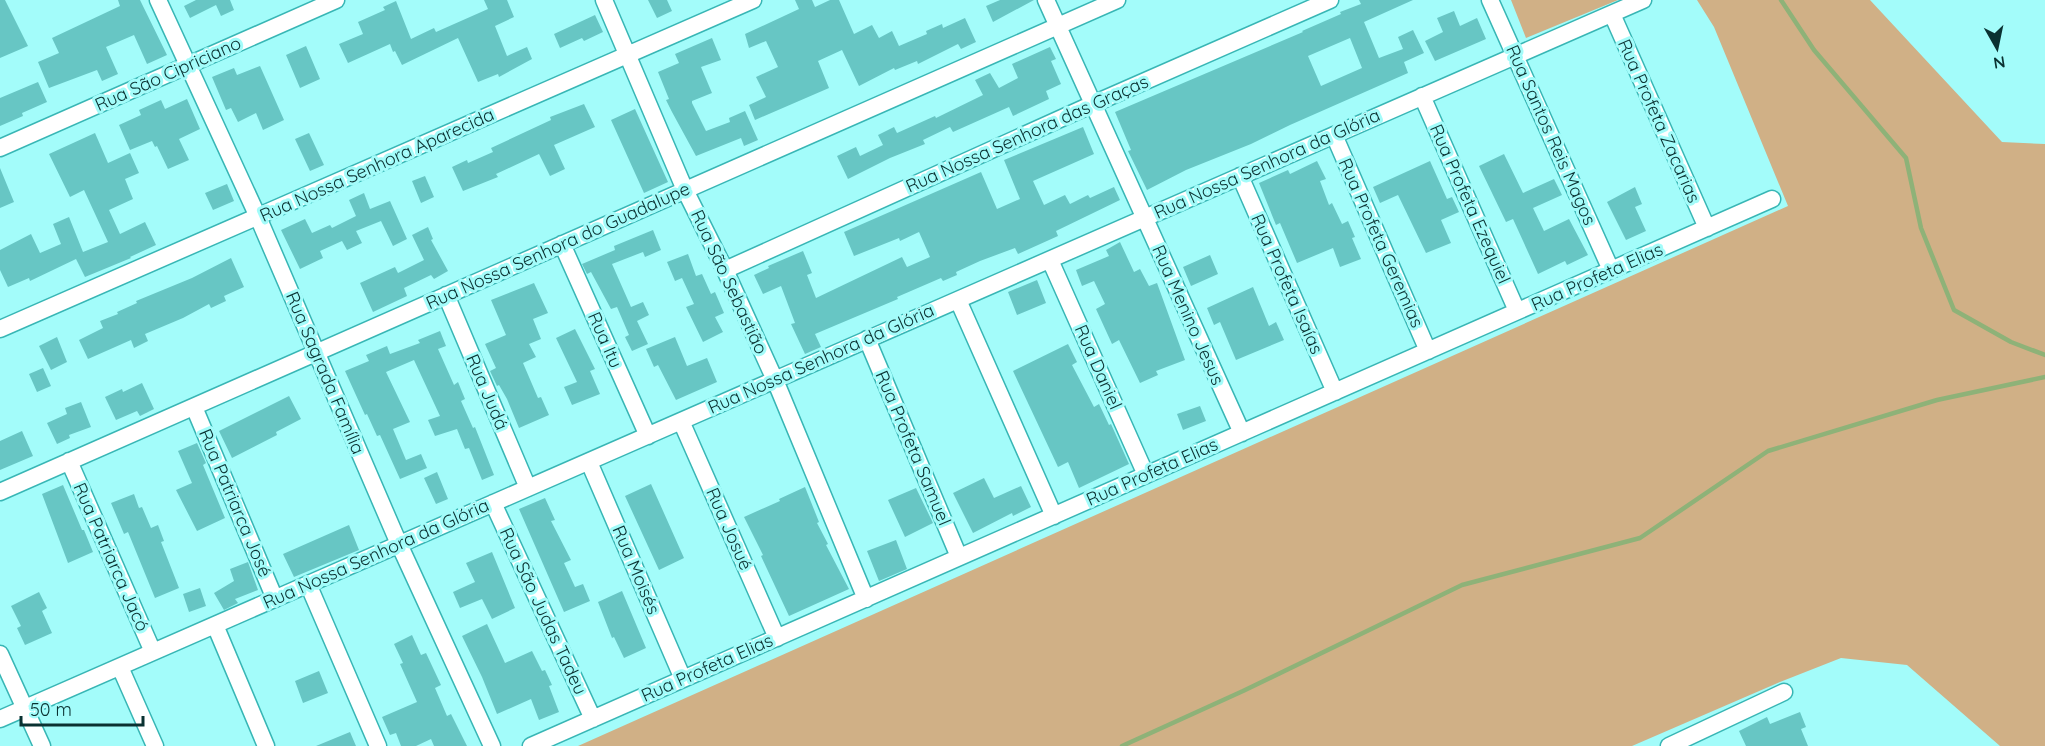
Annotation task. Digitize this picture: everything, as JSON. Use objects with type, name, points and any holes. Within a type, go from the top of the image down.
[{"type":"street","name":"Rua Sagrada Família","points":[[158,0],[258,217],[399,544],[492,746]]},
{"type":"street","name":"Rua São Cipriciano","points":[[0,148],[336,0]]},
{"type":"street","name":"Rua São Sebastião","points":[[604,0],[686,190],[775,380],[866,599]]},
{"type":"street","name":"Rua Nossa Senhora Aparecida","points":[[0,329],[753,0]]},
{"type":"street","name":"Rua Menino Jesus","points":[[1046,0],[1242,433]]},
{"type":"street","name":"Rua Nossa Senhora do Guadalupe","points":[[0,492],[1117,0]]},
{"type":"street","name":"Rua Nossa Senhora das Graças","points":[[725,270],[1330,0]]},
{"type":"street","name":"Rua Santos Reis Magos","points":[[1490,0],[1611,270]]},
{"type":"street","name":"Rua Nossa Senhora da Glória","points":[[0,719],[1643,0]]},
{"type":"street","name":"Rua Profeta Zacarias","points":[[1612,14],[1707,228]]},
{"type":"street","name":"Rua Profeta Ezequiel","points":[[1422,96],[1517,311]]},
{"type":"street","name":"Rua Profeta Geremias","points":[[1334,135],[1428,351]]},
{"type":"street","name":"Rua Profeta Isaías","points":[[1240,176],[1335,392]]},
{"type":"street","name":"Rua Profeta Elias","points":[[531,746],[1772,199]]},
{"type":"street","name":"Rua Itu","points":[[562,244],[648,436]]},
{"type":"street","name":"Rua Daniel","points":[[1050,260],[1146,475]]},
{"type":"street","name":"Rua Judá","points":[[446,296],[528,488]]},
{"type":"street","points":[[958,300],[1054,516]]},
{"type":"street","name":"Rua Profeta Samuel","points":[[867,339],[959,557]]},
{"type":"street","name":"Rua Patriarca José","points":[[194,406],[276,598]]},
{"type":"street","name":"Rua Josué","points":[[681,421],[777,638]]},
{"type":"street","name":"Rua Patriarca Jacó","points":[[69,461],[153,652]]},
{"type":"street","name":"Rua Moisés","points":[[589,462],[683,679]]},
{"type":"street","name":"Rua São Judas Tadeu","points":[[493,503],[593,719]]},
{"type":"street","points":[[308,584],[378,746]]},
{"type":"street","points":[[215,625],[266,746]]},
{"type":"street","points":[[0,654],[42,746]]},
{"type":"street","points":[[120,667],[155,746]]},
{"type":"street","points":[[1669,746],[1707,738],[1784,692]]},
{"type":"shaded area","points":[[1511,0],[1618,0],[1526,38]]},
{"type":"shaded area","points":[[1697,0],[1870,0],[2002,142],[2045,144],[2045,746],[2000,746],[1907,665],[1841,658],[1632,746],[578,746],[1788,206],[1714,27]]},
{"type":"building","points":[[0,0],[5,0],[28,46],[0,58]]},
{"type":"building","points":[[118,0],[140,0],[167,55],[147,64],[134,35],[106,47],[118,74],[102,81],[97,70],[49,88],[38,62],[59,53],[52,38],[120,6]]},
{"type":"building","points":[[196,0],[230,0],[234,10],[221,16],[216,5],[190,18],[184,6]]},
{"type":"building","points":[[484,0],[507,0],[514,17],[495,26],[507,56],[527,47],[532,59],[499,77],[498,74],[478,82],[458,38],[402,65],[390,44],[348,63],[339,44],[363,34],[358,22],[385,10],[383,7],[396,1],[411,39],[434,28],[436,32],[488,9]]},
{"type":"building","points":[[648,0],[667,0],[672,11],[657,18]]},
{"type":"building","points":[[795,0],[812,0],[815,7],[830,0],[839,0],[854,34],[872,25],[879,38],[892,31],[899,46],[927,34],[926,31],[942,24],[943,28],[965,18],[976,42],[961,49],[958,44],[918,64],[917,61],[895,70],[894,68],[859,86],[842,50],[818,61],[829,88],[755,120],[749,105],[766,97],[756,77],[778,67],[766,41],[749,48],[745,34],[799,9]]},
{"type":"building","points":[[1000,0],[1034,0],[993,22],[986,6]]},
{"type":"building","points":[[1359,0],[1413,0],[1364,22],[1379,58],[1403,49],[1398,37],[1413,30],[1424,53],[1404,62],[1408,73],[1251,144],[1186,170],[1147,190],[1128,151],[1131,150],[1115,112],[1303,32],[1341,14],[1340,12],[1361,4]],"holes":[[[1350,38],[1362,68],[1321,86],[1308,56]]]},
{"type":"building","points":[[1454,11],[1460,26],[1477,18],[1486,39],[1435,61],[1425,41],[1443,32],[1437,18]]},
{"type":"building","points":[[595,15],[603,32],[584,41],[582,38],[560,48],[554,34]]},
{"type":"building","points":[[712,38],[721,60],[701,67],[712,93],[692,103],[706,131],[730,122],[729,118],[745,111],[758,140],[744,146],[741,138],[696,156],[666,100],[669,99],[658,72],[679,63],[675,54]]},
{"type":"building","points":[[306,46],[320,79],[300,88],[286,55]]},
{"type":"building","points":[[1050,47],[1056,59],[1051,61],[1061,84],[1046,91],[1049,99],[1013,116],[1009,107],[953,132],[950,127],[923,140],[925,144],[848,179],[837,156],[856,147],[860,156],[883,145],[878,135],[894,127],[897,133],[935,116],[936,118],[983,95],[975,80],[990,73],[999,88],[1018,78],[1012,64]]},
{"type":"building","points":[[260,66],[284,120],[263,130],[256,113],[238,122],[231,108],[226,110],[212,77],[234,68],[237,75]]},
{"type":"building","points":[[38,82],[47,102],[0,126],[0,98]]},
{"type":"building","points":[[187,99],[200,129],[179,139],[189,160],[168,169],[157,146],[155,147],[152,141],[130,150],[119,125],[141,115],[139,110],[161,100],[165,109]]},
{"type":"building","points":[[584,104],[595,127],[554,145],[565,169],[550,176],[539,154],[496,174],[498,177],[463,191],[452,167],[493,152],[491,148],[551,120],[550,117]]},
{"type":"building","points":[[635,109],[668,182],[644,193],[611,120]]},
{"type":"building","points":[[1083,127],[1094,154],[1033,181],[1044,205],[1065,195],[1070,204],[1088,195],[1090,198],[1114,187],[1120,200],[1056,231],[1058,236],[1018,254],[1015,248],[980,261],[956,272],[957,275],[943,281],[941,278],[815,334],[821,347],[805,354],[791,324],[795,323],[781,286],[763,294],[754,275],[769,268],[768,266],[803,251],[812,273],[807,275],[816,298],[902,257],[907,267],[930,257],[919,232],[900,241],[899,238],[854,256],[844,232],[981,172],[997,209],[1020,199],[1004,160]]},
{"type":"building","points":[[95,133],[108,163],[130,153],[139,173],[125,179],[133,199],[109,210],[120,234],[145,222],[156,245],[85,277],[76,259],[30,281],[29,278],[8,287],[0,270],[0,250],[31,234],[40,253],[61,244],[53,224],[69,217],[83,252],[108,242],[84,190],[70,197],[49,154]]},
{"type":"building","points":[[309,133],[324,165],[310,171],[295,139]]},
{"type":"building","points":[[1504,154],[1523,193],[1554,179],[1562,195],[1533,208],[1544,231],[1569,219],[1588,255],[1567,265],[1565,261],[1538,274],[1513,219],[1506,222],[1479,166]]},
{"type":"building","points":[[1317,161],[1326,179],[1320,181],[1329,205],[1332,203],[1342,224],[1348,221],[1361,259],[1340,267],[1333,248],[1297,263],[1280,223],[1276,225],[1259,183],[1288,170],[1290,174]]},
{"type":"building","points":[[1430,161],[1447,199],[1452,197],[1459,212],[1441,220],[1451,243],[1426,253],[1398,195],[1380,203],[1373,187]]},
{"type":"building","points":[[0,168],[14,202],[0,208]]},
{"type":"building","points":[[425,176],[434,197],[421,203],[412,181]]},
{"type":"building","points":[[227,184],[234,201],[213,210],[205,193]]},
{"type":"building","points":[[1635,187],[1642,204],[1635,207],[1646,231],[1626,240],[1607,202]]},
{"type":"building","points":[[364,193],[370,209],[390,201],[407,239],[393,246],[381,221],[356,231],[362,243],[347,250],[342,241],[320,251],[323,258],[300,269],[281,230],[305,219],[312,233],[330,225],[332,228],[356,216],[349,200]]},
{"type":"building","points":[[428,227],[433,239],[431,240],[448,271],[434,279],[431,275],[404,288],[407,296],[373,312],[360,283],[395,267],[398,273],[424,260],[412,235]]},
{"type":"building","points":[[653,230],[661,250],[645,257],[643,252],[612,264],[631,307],[643,302],[649,315],[637,321],[648,344],[632,351],[625,337],[629,335],[617,307],[611,309],[591,272],[587,274],[582,264],[615,250],[614,246]]},
{"type":"building","points":[[1120,242],[1134,272],[1140,269],[1149,286],[1157,283],[1185,360],[1156,371],[1158,375],[1140,383],[1119,340],[1112,344],[1096,309],[1105,304],[1094,281],[1082,286],[1076,270],[1109,256],[1106,250]]},
{"type":"building","points":[[688,254],[696,276],[702,274],[711,294],[715,292],[724,313],[715,317],[723,332],[703,342],[686,307],[694,304],[682,278],[675,281],[667,262]]},
{"type":"building","points":[[1210,255],[1218,274],[1191,286],[1183,267]]},
{"type":"building","points":[[231,258],[244,287],[224,296],[226,301],[211,308],[209,304],[145,334],[148,341],[134,348],[131,340],[88,359],[79,340],[103,328],[100,321],[118,314],[117,312],[137,303],[136,301],[192,278]]},
{"type":"building","points":[[1037,280],[1046,303],[1017,315],[1008,292]]},
{"type":"building","points":[[534,283],[548,313],[533,319],[541,339],[529,344],[536,357],[523,363],[538,398],[541,397],[549,415],[519,428],[507,399],[499,385],[497,386],[490,371],[496,368],[485,344],[506,335],[491,300]]},
{"type":"building","points":[[1253,287],[1269,326],[1276,322],[1284,340],[1236,360],[1220,322],[1214,325],[1207,308]]},
{"type":"building","points":[[575,329],[595,369],[590,371],[600,394],[572,405],[564,387],[577,382],[556,338]]},
{"type":"building","points":[[440,331],[446,346],[438,349],[454,385],[458,382],[465,399],[461,401],[473,428],[475,427],[494,475],[482,480],[469,448],[465,449],[457,429],[435,436],[428,420],[440,416],[414,360],[386,372],[410,422],[393,429],[406,460],[421,454],[427,468],[400,479],[380,435],[377,436],[367,414],[365,415],[345,371],[369,361],[366,355],[387,346],[390,354],[420,343],[418,340]]},
{"type":"building","points":[[57,337],[67,362],[51,370],[39,346]]},
{"type":"building","points":[[675,337],[687,366],[707,358],[717,382],[676,400],[658,365],[654,367],[646,349]]},
{"type":"building","points":[[1068,344],[1077,362],[1072,365],[1094,407],[1099,404],[1109,425],[1111,424],[1129,464],[1079,488],[1068,462],[1058,467],[1013,371]]},
{"type":"building","points":[[43,368],[51,386],[37,392],[29,374]]},
{"type":"building","points":[[142,383],[154,409],[140,416],[137,411],[116,420],[105,397]]},
{"type":"building","points":[[289,396],[301,419],[276,432],[277,435],[232,458],[219,431]]},
{"type":"building","points":[[81,402],[91,427],[69,435],[70,438],[57,444],[47,423],[67,414],[65,408]]},
{"type":"building","points":[[1200,406],[1206,421],[1183,430],[1177,414]]},
{"type":"building","points":[[22,431],[33,456],[0,470],[0,441]]},
{"type":"building","points":[[197,443],[206,463],[203,465],[225,518],[197,531],[176,490],[192,483],[178,451]]},
{"type":"building","points":[[437,472],[448,499],[436,504],[424,478]]},
{"type":"building","points":[[984,478],[994,498],[1021,486],[1031,507],[1013,516],[1012,513],[973,533],[953,493]]},
{"type":"building","points":[[651,484],[684,558],[659,570],[625,496]]},
{"type":"building","points":[[63,485],[93,552],[68,563],[42,494]]},
{"type":"building","points":[[805,487],[819,522],[817,523],[828,544],[826,545],[849,589],[789,616],[744,517]]},
{"type":"building","points":[[916,488],[933,523],[905,537],[888,500]]},
{"type":"building","points":[[134,494],[151,528],[158,525],[164,541],[161,542],[179,588],[155,598],[128,532],[124,534],[111,503]]},
{"type":"building","points":[[545,498],[555,520],[551,521],[571,560],[564,563],[575,587],[583,584],[590,601],[564,612],[519,509]]},
{"type":"building","points":[[349,525],[359,550],[294,577],[283,554]]},
{"type":"building","points":[[896,540],[907,569],[879,581],[867,551]]},
{"type":"building","points":[[492,552],[515,608],[492,619],[482,599],[460,608],[453,592],[475,582],[466,563]]},
{"type":"building","points":[[248,562],[258,590],[235,599],[238,603],[224,610],[214,593],[234,581],[230,569]]},
{"type":"building","points":[[200,588],[206,606],[189,612],[183,594]]},
{"type":"building","points":[[622,591],[646,648],[624,658],[614,637],[612,638],[598,602]]},
{"type":"building","points":[[39,592],[47,608],[42,611],[52,633],[25,645],[17,628],[21,626],[11,606]]},
{"type":"building","points":[[487,624],[505,663],[532,651],[552,685],[549,686],[559,712],[539,720],[531,699],[497,714],[462,636]]},
{"type":"building","points":[[412,635],[421,655],[426,653],[441,685],[435,688],[447,716],[451,714],[467,746],[434,746],[431,739],[416,746],[401,746],[396,733],[390,735],[382,717],[417,702],[394,644]]},
{"type":"building","points":[[319,671],[328,693],[303,703],[295,681]]},
{"type":"building","points":[[1800,712],[1806,727],[1801,729],[1808,746],[1746,746],[1739,731],[1767,717],[1770,724]]},
{"type":"building","points":[[350,732],[356,746],[316,746]]},
{"type":"waterway","points":[[1781,0],[1814,50],[1906,158],[1921,228],[1954,310],[2011,342],[2045,355]]},
{"type":"waterway","points":[[1122,746],[1243,691],[1462,585],[1640,538],[1768,451],[1937,400],[2045,377]]}]
